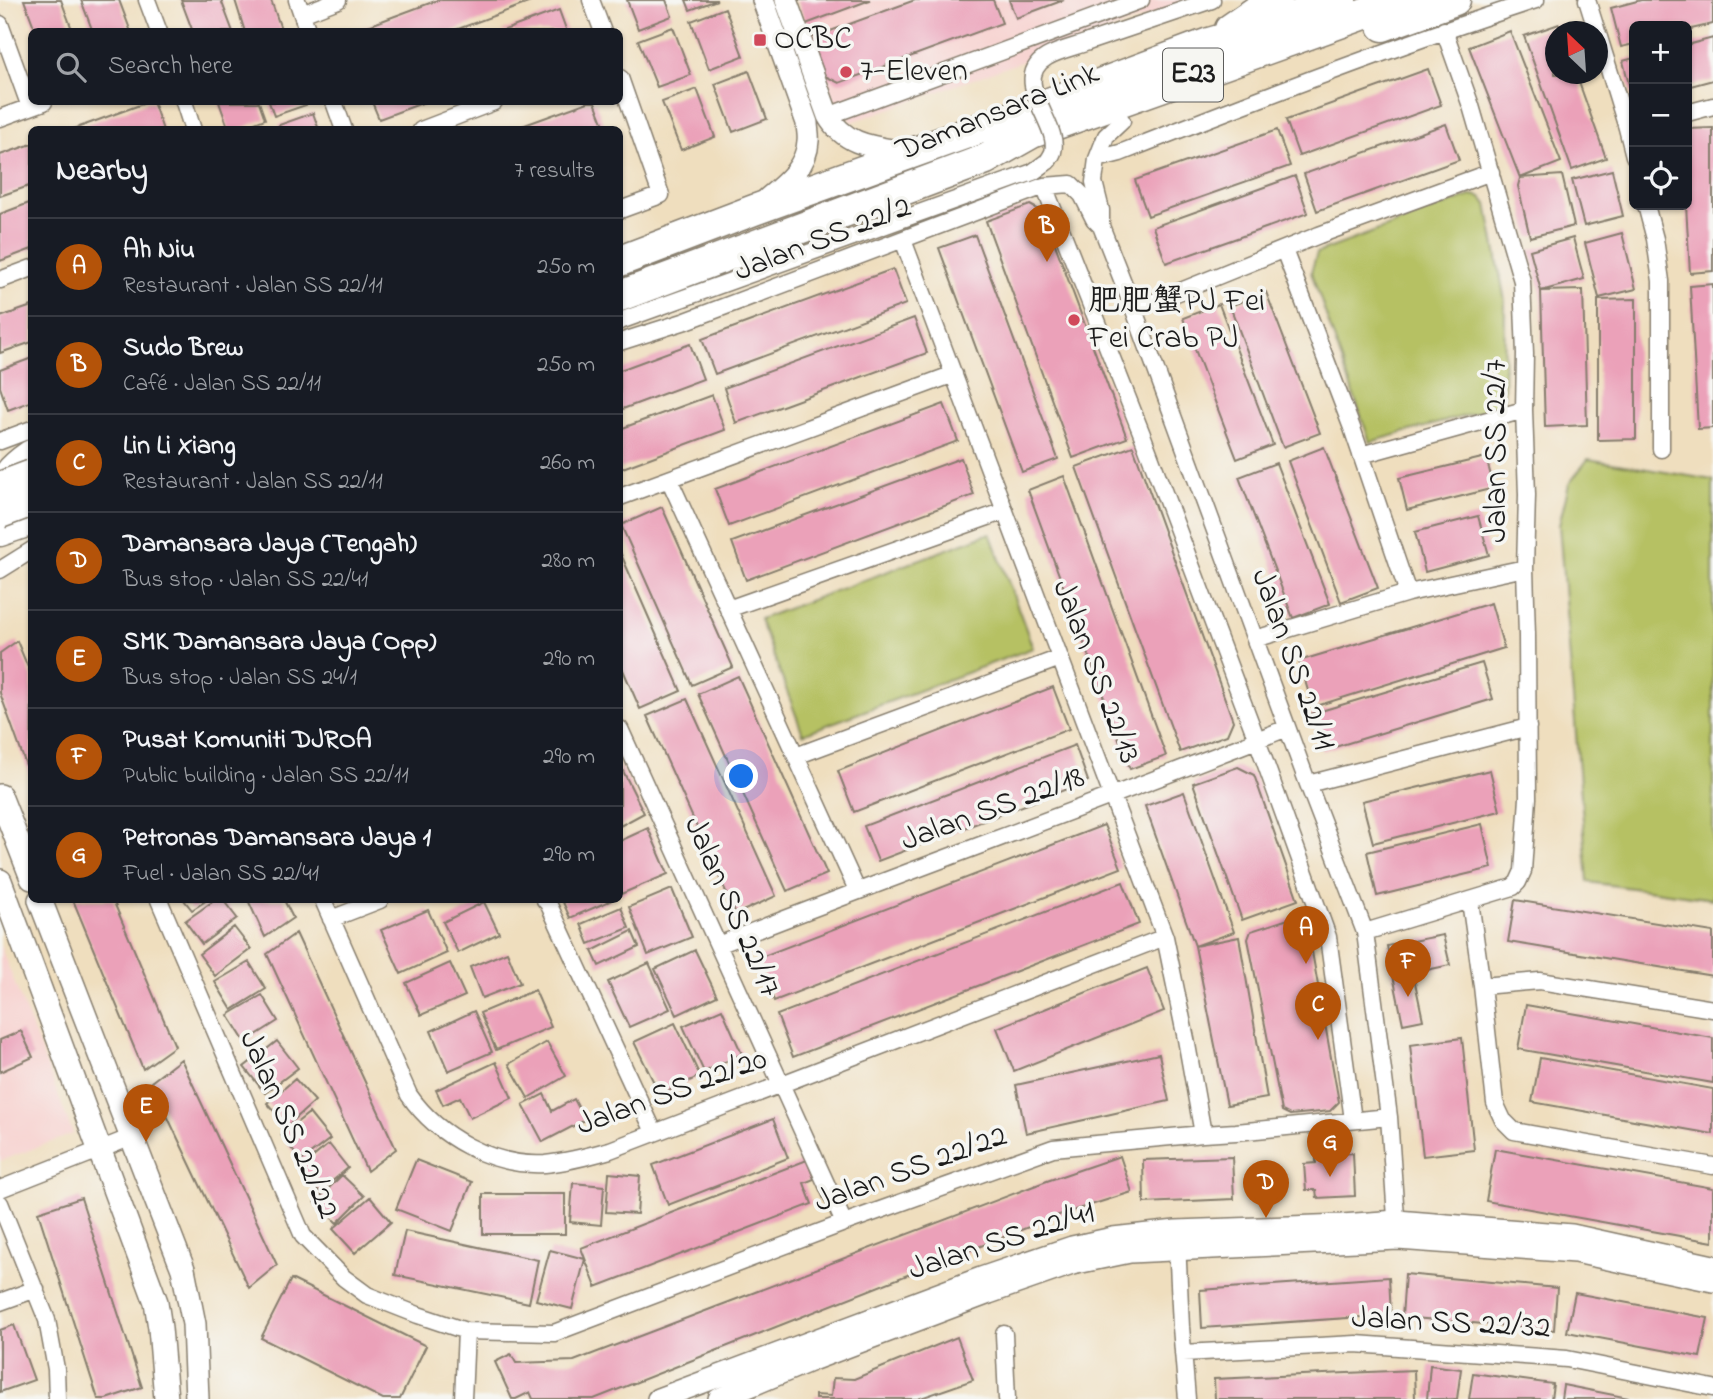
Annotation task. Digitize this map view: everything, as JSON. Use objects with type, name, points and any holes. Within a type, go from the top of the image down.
[{"type":"highway","points":[[1209,43],[1265,5],[1277,0]]},
{"type":"highway","name":"Damansara Link","points":[[623,260],[1209,43],[1272,25],[1341,0]]},
{"type":"highway","name":"Damansara Link","points":[[623,295],[986,159],[1032,133],[1404,0]]},
{"type":"highway","points":[[986,159],[1040,148],[1122,121],[1455,0]]},
{"type":"highway","points":[[0,467],[28,456]]},
{"type":"highway","points":[[28,457],[15,467],[5,483],[10,502],[18,509],[28,511]]},
{"type":"highway","points":[[0,487],[28,476]]},
{"type":"highway","points":[[0,513],[28,502]]},
{"type":"highway","points":[[0,531],[28,521]]},
{"type":"main road","points":[[0,796],[28,868]]},
{"type":"main road","points":[[0,881],[156,1303],[166,1399]]},
{"type":"main road","points":[[41,903],[183,1269],[194,1324],[197,1399]]},
{"type":"street","points":[[147,0],[158,28]]},
{"type":"street","points":[[307,28],[299,7],[338,0]]},
{"type":"street","points":[[591,0],[602,28]]},
{"type":"street","points":[[754,210],[789,181],[800,167],[808,141],[807,123],[763,0]]},
{"type":"street","points":[[786,0],[835,129],[860,144],[909,153]]},
{"type":"street","points":[[828,116],[1141,0]]},
{"type":"street","points":[[623,320],[1032,172],[1048,161],[1054,152],[1053,139],[1033,88],[1034,73],[1041,62],[1047,57],[1088,42],[1212,0]]},
{"type":"street","points":[[1097,159],[1119,153],[1267,94],[1536,0]]},
{"type":"street","points":[[1587,0],[1593,21]]},
{"type":"street","points":[[0,24],[28,85]]},
{"type":"street","name":"Jalan SS 22/7","points":[[1444,30],[1471,106],[1522,281],[1525,354],[1528,798],[1523,871],[1513,887],[1470,901]]},
{"type":"street","points":[[1608,63],[1629,121]]},
{"type":"street","points":[[623,87],[661,195],[623,209]]},
{"type":"street","points":[[0,118],[34,105]]},
{"type":"street","points":[[185,105],[192,126]]},
{"type":"street","points":[[335,105],[343,126]]},
{"type":"street","points":[[431,126],[486,105]]},
{"type":"street","points":[[1692,112],[1713,106]]},
{"type":"street","name":"Jalan SS 22/11","points":[[1122,121],[1106,136],[1097,159],[1094,182],[1101,210],[1101,226],[1365,932],[1389,1117],[1397,1230]]},
{"type":"street","points":[[1134,310],[1319,235],[1491,172]]},
{"type":"street","points":[[1101,226],[1094,219],[1082,195],[1071,184],[1044,186],[1143,437],[1328,937],[1353,1120]]},
{"type":"street","name":"Jalan SS 22/2","points":[[623,341],[686,321],[1044,186]]},
{"type":"street","points":[[1647,210],[1661,281],[1661,449]]},
{"type":"street","name":"Jalan SS 22/13","points":[[903,240],[1165,937],[1203,1134]]},
{"type":"street","points":[[1283,250],[1361,455],[1408,593]]},
{"type":"street","points":[[0,280],[28,270]]},
{"type":"street","points":[[623,496],[954,374]]},
{"type":"street","points":[[1361,455],[1524,410]]},
{"type":"street","points":[[0,441],[28,430]]},
{"type":"street","points":[[669,479],[857,890]]},
{"type":"street","points":[[728,609],[1005,511]]},
{"type":"street","points":[[0,570],[28,552]]},
{"type":"street","points":[[1255,639],[1408,593],[1525,569]]},
{"type":"street","points":[[796,756],[1060,658]]},
{"type":"street","points":[[1308,784],[1528,727]]},
{"type":"street","name":"Jalan SS 22/18","points":[[718,945],[1287,728]]},
{"type":"street","name":"Jalan SS 22/17","points":[[623,736],[844,1223]]},
{"type":"street","points":[[1365,932],[1470,901],[1495,1103],[1503,1120],[1514,1131],[1713,1166]]},
{"type":"street","name":"Jalan SS 22/22","points":[[160,903],[303,1236],[344,1278],[367,1295],[467,1331],[554,1333],[1053,1147],[1389,1117]]},
{"type":"street","name":"Jalan SS 22/20","points":[[324,903],[409,1095],[420,1111],[446,1132],[476,1150],[498,1159],[545,1164],[610,1150],[1165,937]]},
{"type":"street","points":[[331,919],[372,903]]},
{"type":"street","points":[[548,903],[654,1132]]},
{"type":"street","points":[[1482,986],[1540,981],[1713,1009]]},
{"type":"street","points":[[0,1189],[132,1138]]},
{"type":"street","points":[[0,1203],[47,1320],[56,1369],[58,1399]]},
{"type":"street","name":"Jalan SS 22/41","points":[[1397,1230],[1575,1252],[1713,1281]]},
{"type":"street","name":"Jalan SS 22/41","points":[[658,1399],[981,1278],[1072,1247],[1113,1238],[1177,1241],[1397,1230],[1572,1235],[1713,1266]]},
{"type":"street","points":[[1177,1241],[1187,1399]]},
{"type":"street","name":"Jalan SS 22/41","points":[[727,1397],[774,1376],[989,1293],[1072,1264],[1177,1241]]},
{"type":"street","points":[[0,1302],[36,1289]]},
{"type":"street","points":[[463,1399],[467,1331]]},
{"type":"street","points":[[1004,1334],[1007,1399]]},
{"type":"street","name":"Jalan SS 22/32","points":[[1183,1353],[1356,1344],[1567,1359],[1713,1388]]},
{"type":"street","points":[[727,1397],[728,1372]]},
{"type":"street","points":[[752,1399],[774,1376]]},
{"type":"shaded area","points":[[798,0],[1195,0],[852,122],[835,103]]},
{"type":"shaded area","points":[[0,945],[73,1134],[0,1161]]},
{"type":"green space","points":[[1473,195],[1481,197],[1487,204],[1505,301],[1504,400],[1501,406],[1370,442],[1311,272],[1317,253]]},
{"type":"green space","points":[[1588,459],[1713,480],[1713,899],[1588,882],[1559,525],[1569,484]]},
{"type":"green space","points":[[990,533],[1033,648],[803,734],[760,619]]},
{"type":"building","points":[[24,0],[61,0],[72,28],[34,28]]},
{"type":"building","points":[[81,0],[119,0],[130,28],[92,28]]},
{"type":"building","points":[[181,0],[221,0],[232,28],[192,28]]},
{"type":"building","points":[[235,0],[271,0],[281,28],[244,28]]},
{"type":"building","points":[[438,0],[536,0],[461,28],[363,28]]},
{"type":"building","points":[[627,0],[666,0],[672,16],[638,29]]},
{"type":"building","points":[[686,0],[717,0],[690,10]]},
{"type":"building","points":[[797,0],[870,0],[806,24]]},
{"type":"building","points":[[915,0],[993,0],[1002,23],[839,83],[825,76],[811,38]]},
{"type":"building","points":[[1009,0],[1064,0],[1016,18]]},
{"type":"building","points":[[1641,0],[1713,0],[1713,24],[1692,29],[1692,21],[1629,21],[1629,45],[1621,47],[1611,8]]},
{"type":"building","points":[[725,8],[743,56],[709,69],[691,21]]},
{"type":"building","points":[[559,10],[566,28],[510,28]]},
{"type":"building","points":[[673,27],[691,75],[657,87],[638,40]]},
{"type":"building","points":[[1545,29],[1545,84],[1580,84],[1606,158],[1572,170],[1524,36]]},
{"type":"building","points":[[1510,31],[1561,162],[1520,178],[1469,47]]},
{"type":"building","points":[[1713,38],[1713,80],[1692,86],[1692,84],[1692,44]]},
{"type":"building","points":[[1629,59],[1629,84],[1623,61]]},
{"type":"building","points":[[1428,69],[1441,105],[1299,156],[1286,120]]},
{"type":"building","points":[[749,71],[767,119],[733,132],[715,84]]},
{"type":"building","points":[[697,89],[715,137],[681,150],[662,102]]},
{"type":"building","points":[[140,105],[154,105],[162,126],[82,126]]},
{"type":"building","points":[[220,105],[260,105],[265,119],[247,126],[228,126]]},
{"type":"building","points":[[270,105],[306,105],[274,116]]},
{"type":"building","points":[[373,105],[417,105],[379,119]]},
{"type":"building","points":[[580,105],[596,105],[604,126],[522,126]]},
{"type":"building","points":[[313,113],[318,126],[279,126]]},
{"type":"building","points":[[1446,124],[1459,160],[1317,211],[1304,174]]},
{"type":"building","points":[[1713,128],[1713,271],[1690,273],[1686,210],[1692,210],[1692,129]]},
{"type":"building","points":[[1277,130],[1290,166],[1148,216],[1135,180]]},
{"type":"building","points":[[28,145],[28,186],[0,196],[0,155]]},
{"type":"building","points":[[1612,170],[1623,216],[1584,226],[1572,180]]},
{"type":"building","points":[[1562,175],[1574,226],[1530,237],[1518,186],[1520,178]]},
{"type":"building","points":[[1295,176],[1308,213],[1166,263],[1153,227]]},
{"type":"building","points":[[28,204],[28,250],[0,261],[0,214]]},
{"type":"building","points":[[1030,205],[1043,212],[1127,438],[1073,458],[986,221]]},
{"type":"building","points":[[1622,233],[1636,289],[1599,298],[1585,243]]},
{"type":"building","points":[[975,235],[1058,459],[1022,472],[939,248]]},
{"type":"building","points":[[1573,238],[1584,279],[1541,291],[1530,250]]},
{"type":"building","points":[[893,269],[906,304],[715,374],[702,339]]},
{"type":"building","points":[[1713,284],[1713,428],[1698,429],[1690,286]]},
{"type":"building","points":[[1583,290],[1587,425],[1545,427],[1541,291]]},
{"type":"building","points":[[1266,292],[1320,433],[1283,447],[1230,306]]},
{"type":"building","points":[[1636,299],[1636,439],[1598,440],[1598,300]]},
{"type":"building","points":[[1219,304],[1273,445],[1237,459],[1183,318]]},
{"type":"building","points":[[28,307],[28,343],[0,353],[0,317]]},
{"type":"building","points":[[914,318],[927,353],[736,423],[724,388]]},
{"type":"building","points":[[690,344],[703,379],[623,409],[623,369]]},
{"type":"building","points":[[28,360],[28,402],[8,410],[0,387],[0,370]]},
{"type":"building","points":[[712,395],[725,430],[623,468],[623,428]]},
{"type":"building","points":[[944,404],[958,441],[729,526],[715,489]]},
{"type":"building","points":[[1133,446],[1233,721],[1227,735],[1180,752],[1076,467]]},
{"type":"building","points":[[1324,447],[1378,588],[1341,602],[1288,461]]},
{"type":"building","points":[[1486,457],[1494,488],[1407,510],[1399,478]]},
{"type":"building","points":[[961,458],[974,495],[746,580],[732,542]]},
{"type":"building","points":[[1276,463],[1330,604],[1293,618],[1239,477]]},
{"type":"building","points":[[1064,476],[1166,756],[1130,769],[1028,490]]},
{"type":"building","points":[[662,507],[733,667],[692,685],[623,530],[623,524]]},
{"type":"building","points":[[1478,516],[1489,555],[1425,572],[1415,532]]},
{"type":"building","points":[[623,559],[681,691],[640,709],[623,670]]},
{"type":"building","points":[[1491,603],[1504,648],[1313,707],[1299,661]]},
{"type":"building","points":[[17,641],[28,667],[28,771],[0,693],[0,653]]},
{"type":"building","points":[[1482,663],[1493,699],[1322,751],[1311,714]]},
{"type":"building","points":[[738,676],[827,874],[787,891],[698,694]]},
{"type":"building","points":[[1053,687],[1069,729],[854,812],[838,771]]},
{"type":"building","points":[[687,699],[776,896],[736,914],[647,716]]},
{"type":"building","points":[[1075,745],[1088,781],[878,861],[864,826]]},
{"type":"building","points":[[1238,767],[1254,775],[1298,900],[1242,920],[1193,783]]},
{"type":"building","points":[[1490,770],[1500,811],[1373,843],[1362,801]]},
{"type":"building","points":[[623,771],[644,813],[623,824]]},
{"type":"building","points":[[1184,792],[1234,932],[1195,946],[1145,806]]},
{"type":"building","points":[[1482,824],[1492,868],[1377,896],[1367,852]]},
{"type":"building","points":[[1104,825],[1121,868],[774,1001],[758,958]]},
{"type":"building","points":[[648,828],[668,874],[623,893],[623,840]]},
{"type":"building","points":[[1123,882],[1139,924],[793,1057],[777,1015]]},
{"type":"building","points":[[672,889],[692,937],[648,955],[629,907]]},
{"type":"building","points":[[1515,900],[1713,932],[1713,976],[1508,942]]},
{"type":"building","points":[[74,903],[114,903],[175,1046],[143,1069]]},
{"type":"building","points":[[186,903],[202,903],[192,910]]},
{"type":"building","points":[[211,903],[225,903],[237,918],[202,944],[185,921]]},
{"type":"building","points":[[249,903],[286,903],[293,918],[265,937]]},
{"type":"building","points":[[484,903],[499,933],[458,953],[443,922]]},
{"type":"building","points":[[563,903],[605,903],[570,918]]},
{"type":"building","points":[[621,907],[629,928],[589,944],[581,924]]},
{"type":"building","points":[[428,910],[447,953],[401,974],[381,930]]},
{"type":"building","points":[[1298,916],[1307,924],[1339,1102],[1330,1111],[1290,1115],[1282,1111],[1248,939],[1251,931]]},
{"type":"building","points":[[234,927],[251,949],[215,976],[199,954]]},
{"type":"building","points":[[632,931],[639,947],[599,966],[592,951]]},
{"type":"building","points":[[296,933],[396,1149],[367,1171],[267,954]]},
{"type":"building","points":[[1443,935],[1450,965],[1413,973],[1423,1020],[1403,1024],[1387,946]]},
{"type":"building","points":[[1239,937],[1267,1098],[1227,1105],[1195,946]]},
{"type":"building","points":[[695,950],[717,996],[677,1015],[655,969]]},
{"type":"building","points":[[507,952],[520,983],[482,998],[470,967]]},
{"type":"building","points":[[249,962],[266,989],[232,1010],[215,982]]},
{"type":"building","points":[[450,963],[465,996],[421,1015],[406,983]]},
{"type":"building","points":[[649,963],[670,1009],[629,1027],[608,982]]},
{"type":"building","points":[[1147,968],[1164,1011],[1014,1071],[997,1028]]},
{"type":"building","points":[[535,990],[551,1027],[496,1050],[480,1013]]},
{"type":"building","points":[[262,995],[278,1021],[245,1042],[228,1015]]},
{"type":"building","points":[[1526,1005],[1713,1038],[1713,1083],[1518,1049]]},
{"type":"building","points":[[722,1009],[742,1054],[704,1072],[683,1026]]},
{"type":"building","points":[[474,1011],[492,1052],[448,1071],[431,1031]]},
{"type":"building","points":[[675,1023],[700,1076],[660,1095],[634,1042]]},
{"type":"building","points":[[21,1031],[33,1057],[0,1072],[0,1040]]},
{"type":"building","points":[[1462,1038],[1474,1150],[1423,1156],[1410,1045]]},
{"type":"building","points":[[277,1041],[298,1068],[265,1093],[244,1067]]},
{"type":"building","points":[[547,1042],[566,1076],[528,1098],[509,1064]]},
{"type":"building","points":[[1159,1054],[1169,1101],[1026,1133],[1016,1085]]},
{"type":"building","points":[[1540,1058],[1713,1089],[1713,1134],[1532,1102]]},
{"type":"building","points":[[181,1059],[277,1265],[249,1288],[151,1082]]},
{"type":"building","points":[[496,1062],[512,1098],[470,1118],[460,1097],[443,1105],[436,1090]]},
{"type":"building","points":[[295,1079],[315,1101],[287,1126],[267,1103]]},
{"type":"building","points":[[544,1094],[552,1111],[574,1099],[585,1120],[543,1142],[523,1105]]},
{"type":"building","points":[[309,1113],[330,1139],[301,1161],[281,1135]]},
{"type":"building","points":[[773,1119],[788,1158],[668,1205],[653,1165]]},
{"type":"building","points":[[329,1144],[348,1168],[319,1192],[300,1168]]},
{"type":"building","points":[[1495,1149],[1713,1188],[1713,1242],[1486,1201]]},
{"type":"building","points":[[1353,1153],[1355,1196],[1317,1198],[1316,1190],[1306,1190],[1304,1164],[1316,1163],[1316,1155]]},
{"type":"building","points":[[1120,1156],[1132,1192],[1059,1215],[594,1399],[533,1399],[530,1392],[512,1399],[495,1362],[511,1354],[516,1363],[574,1361],[1047,1181]]},
{"type":"building","points":[[1232,1157],[1234,1199],[1144,1203],[1143,1160]]},
{"type":"building","points":[[416,1160],[472,1182],[452,1231],[396,1209]]},
{"type":"building","points":[[807,1160],[814,1179],[804,1183],[812,1204],[596,1287],[581,1248]]},
{"type":"building","points":[[609,1173],[640,1176],[637,1214],[606,1212]]},
{"type":"building","points":[[342,1175],[364,1196],[337,1223],[315,1202]]},
{"type":"building","points":[[573,1183],[604,1186],[601,1225],[570,1222]]},
{"type":"building","points":[[483,1194],[565,1194],[565,1234],[483,1234]]},
{"type":"building","points":[[370,1197],[391,1222],[355,1253],[333,1229]]},
{"type":"building","points":[[81,1198],[142,1387],[106,1399],[98,1399],[38,1212]]},
{"type":"building","points":[[405,1231],[538,1260],[529,1303],[395,1275]]},
{"type":"building","points":[[550,1250],[585,1259],[572,1309],[536,1300]]},
{"type":"building","points":[[1405,1274],[1557,1288],[1554,1330],[1402,1317]]},
{"type":"building","points":[[1389,1277],[1391,1315],[1202,1328],[1200,1290]]},
{"type":"building","points":[[291,1279],[426,1346],[400,1399],[383,1399],[261,1338]]},
{"type":"building","points":[[1575,1293],[1708,1318],[1700,1357],[1567,1332]]},
{"type":"building","points":[[14,1325],[34,1380],[0,1392],[0,1330]]},
{"type":"building","points":[[957,1337],[973,1380],[918,1399],[815,1399],[815,1395],[831,1396],[833,1378],[854,1379]]},
{"type":"building","points":[[1430,1365],[1461,1369],[1457,1399],[1427,1399]]},
{"type":"building","points":[[1414,1370],[1415,1399],[1215,1399],[1214,1379]]},
{"type":"building","points":[[1473,1373],[1553,1384],[1551,1399],[1469,1399]]},
{"type":"building","points":[[1563,1385],[1629,1398],[1629,1399],[1561,1399]]},
{"type":"place","name":"OCBC","points":[[760,40]]},
{"type":"place","name":"7-Eleven","points":[[846,72]]},
{"type":"place","name":"Sudo Brew","points":[[1047,262]]},
{"type":"place","name":"肥肥蟹PJ Fei Fei Crab PJ","points":[[1074,320]]},
{"type":"place","name":"Ah Niu","points":[[1306,964]]},
{"type":"place","name":"Pusat Komuniti DJROA","points":[[1408,997]]},
{"type":"place","name":"Lin Li Xiang","points":[[1318,1040]]},
{"type":"place","name":"SMK Damansara Jaya (Opp)","points":[[146,1142]]},
{"type":"place","name":"Petronas Damansara Jaya 1","points":[[1330,1177]]},
{"type":"place","name":"Damansara Jaya (Tengah)","points":[[1266,1218]]}]
